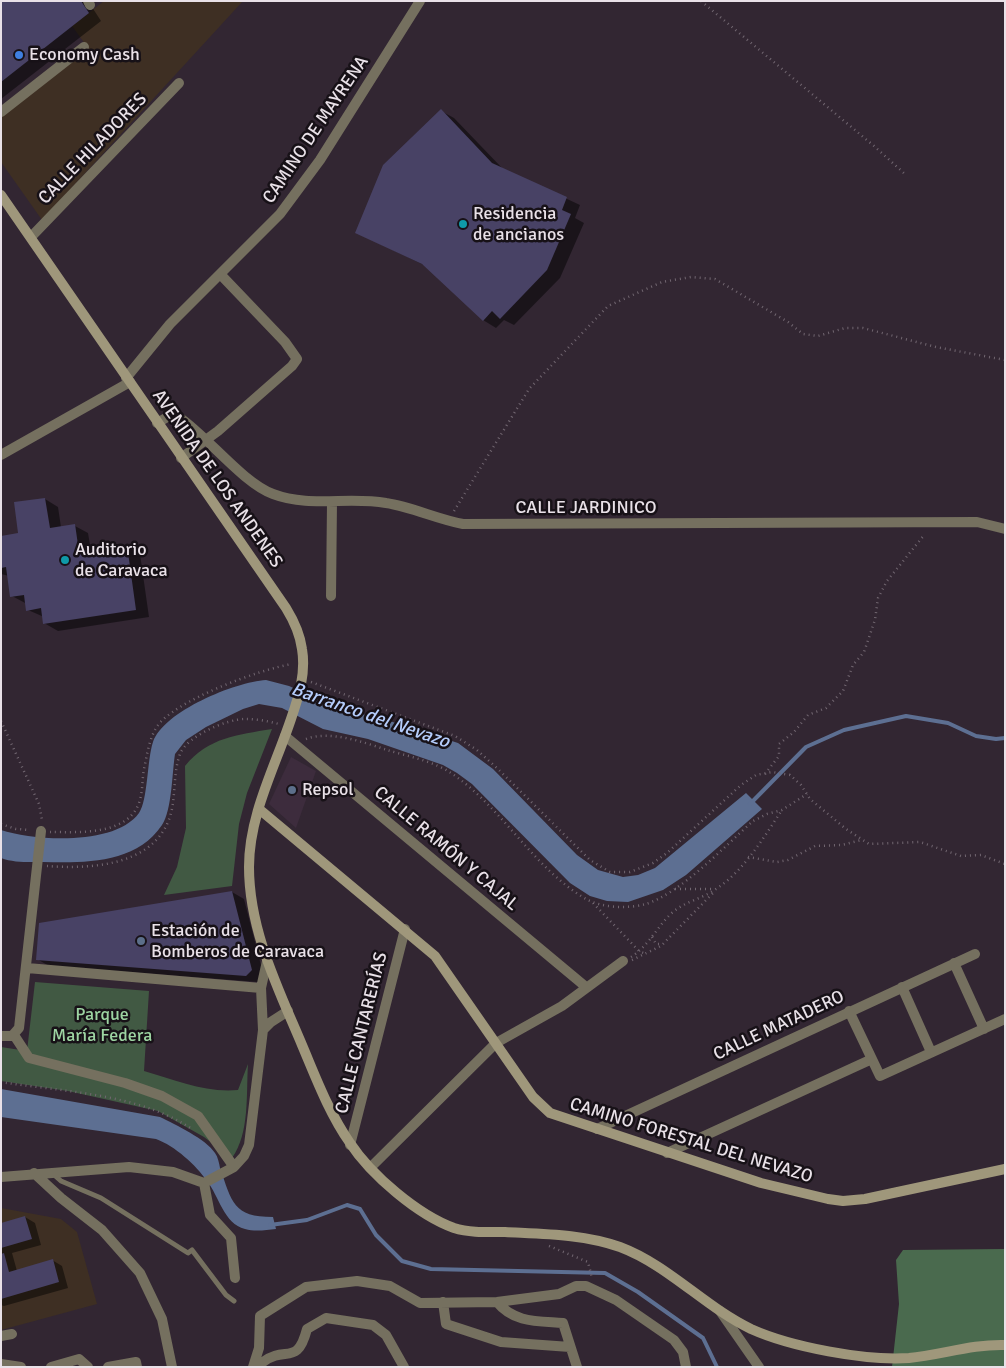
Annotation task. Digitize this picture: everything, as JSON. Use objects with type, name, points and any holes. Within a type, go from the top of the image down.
[{"type":"main road","name":"AVENIDA DE LOS ANDENES","points":[[1,194],[157,424],[286,608],[298,632],[304,663],[302,679],[289,726],[259,809],[250,841],[249,881],[253,912],[285,1013],[326,1101],[350,1145],[415,1207],[457,1229],[542,1234],[600,1241],[623,1248],[645,1259],[741,1324],[778,1339],[858,1355],[909,1358],[962,1348],[1005,1345]]},
{"type":"main road","name":"CAMINO FORESTAL DEL NEVAZO","points":[[259,809],[425,946],[445,968],[533,1097],[544,1108],[560,1117],[761,1184],[843,1201],[865,1199],[1005,1169]]},
{"type":"street","name":"CAMINO DE MAYRENA","points":[[128,380],[170,324],[280,214],[320,160],[420,1]]},
{"type":"street","points":[[1,112],[84,46]]},
{"type":"street","name":"CALLE HILADORES","points":[[31,237],[179,83]]},
{"type":"street","points":[[181,458],[207,440],[292,366],[296,359],[285,342],[220,275]]},
{"type":"street","points":[[1,455],[128,380]]},
{"type":"street","name":"CALLE JARDINICO","points":[[157,424],[174,415],[189,424],[254,483],[272,494],[294,500],[386,503],[448,521],[479,525],[976,522],[1005,529]]},
{"type":"street","points":[[331,596],[332,502]]},
{"type":"street","name":"CALLE RAMÓN Y CAJAL","points":[[285,736],[586,987]]},
{"type":"street","points":[[1,1036],[15,1034],[19,1028],[41,831]]},
{"type":"street","name":"CALLE CANTARERÍAS","points":[[350,1145],[405,929]]},
{"type":"street","name":"CALLE MATADERO","points":[[597,1128],[975,954]]},
{"type":"street","points":[[1,1177],[50,1172],[150,1168],[173,1172],[206,1182],[234,1167],[244,1156],[249,1145],[263,1030],[261,988],[267,961]]},
{"type":"street","points":[[371,1167],[496,1042],[562,1006],[623,961]]},
{"type":"street","points":[[954,963],[984,1028]]},
{"type":"street","points":[[27,968],[261,988]]},
{"type":"street","points":[[261,988],[264,982],[271,980],[279,990]]},
{"type":"street","points":[[902,987],[931,1052]]},
{"type":"street","points":[[262,1006],[273,1015],[285,1013]]},
{"type":"street","points":[[849,1011],[880,1076],[1005,1019]]},
{"type":"street","points":[[263,1030],[285,1013]]},
{"type":"street","points":[[15,1034],[29,1058],[162,1096],[198,1116],[234,1167]]},
{"type":"street","points":[[667,1153],[872,1059]]},
{"type":"street","points":[[34,1173],[61,1198],[102,1230],[140,1273],[162,1319],[172,1367]]},
{"type":"street","points":[[206,1182],[210,1215],[231,1238],[235,1278]]},
{"type":"street","points":[[404,1367],[386,1335],[373,1325],[326,1318],[307,1329],[303,1346],[296,1353],[270,1357],[263,1362],[254,1364],[259,1348],[260,1316],[306,1288],[357,1281],[390,1286],[420,1303],[498,1302],[559,1294],[576,1286],[594,1288],[630,1308],[674,1340],[683,1352],[686,1367]]},
{"type":"street","points":[[443,1302],[446,1324],[501,1342],[570,1347]]},
{"type":"street","points":[[498,1302],[506,1313],[524,1320],[563,1323],[576,1367]]},
{"type":"street","points":[[718,1308],[759,1367]]},
{"type":"street","points":[[50,1367],[79,1359],[88,1367]]},
{"type":"street","points":[[108,1367],[136,1362],[137,1367]]},
{"type":"street","points":[[2,1364],[21,1367]]},
{"type":"lane","points":[[50,1172],[61,1180],[101,1198],[188,1253],[192,1250],[226,1295],[234,1301]]},
{"type":"path","points":[[701,1],[852,127],[906,176]]},
{"type":"path","points":[[448,521],[502,430],[529,389],[608,306],[662,282],[691,277],[715,279],[788,322],[803,334],[818,336],[844,328],[863,328],[936,346],[1005,360]]},
{"type":"path","points":[[765,774],[779,756],[779,744],[794,732],[808,715],[826,708],[843,692],[853,665],[864,652],[875,620],[878,598],[887,581],[933,522]]},
{"type":"path","points":[[1,824],[16,829],[41,831],[90,831],[113,826],[126,819],[140,802],[150,742],[161,721],[186,704],[225,685],[267,669],[304,663]]},
{"type":"path","points":[[302,679],[455,736],[477,750],[498,769],[590,860],[610,872],[630,872],[653,863],[667,853],[741,785],[756,776],[772,772],[790,775],[801,785],[807,794],[846,829],[869,844],[920,842],[961,856],[981,855],[1005,864]]},
{"type":"path","points":[[38,866],[104,865],[141,852],[158,837],[168,823],[174,799],[180,755],[185,746],[210,730],[229,721],[259,720],[289,726]]},
{"type":"path","points":[[1,721],[39,804],[42,814],[41,831]]},
{"type":"path","points":[[296,745],[314,737],[329,736],[368,744],[450,772],[494,810],[562,882],[592,902],[639,951],[646,954]]},
{"type":"path","points":[[592,902],[616,907],[646,904],[673,889],[753,821],[767,814],[782,810],[807,794]]},
{"type":"path","points":[[623,961],[637,959],[663,944],[748,856],[782,810]]},
{"type":"path","points":[[748,856],[776,862],[788,860],[815,846],[842,845],[862,840]]},
{"type":"path","points":[[673,889],[716,889]]},
{"type":"path","points":[[623,961],[639,951],[674,911],[716,889]]},
{"type":"path","points":[[652,936],[656,944],[663,944]]},
{"type":"path","points":[[1,1082],[121,1101],[158,1111],[198,1132]]},
{"type":"path","points":[[542,1234],[551,1248],[585,1261],[589,1265]]},
{"type":"shaded area","points":[[104,1],[243,1],[42,220],[1,162],[1,116],[88,48],[72,26]]},
{"type":"shaded area","name":"Repsol","points":[[291,757],[316,771],[296,828],[269,804]]},
{"type":"shaded area","points":[[1,1208],[61,1219],[77,1232],[97,1304],[1,1330]]},
{"type":"green space","points":[[272,729],[247,793],[239,824],[232,886],[164,895],[177,867],[186,828],[185,766],[194,756],[214,743],[235,736]]},
{"type":"green space","name":"Parque María Federa","points":[[35,982],[149,991],[144,1071],[202,1088],[238,1090],[248,1064],[246,1113],[242,1137],[232,1158],[204,1137],[158,1111],[68,1091],[1,1081],[1,1047],[27,1051]]},
{"type":"green space","points":[[1005,1249],[1005,1367],[892,1367],[899,1304],[896,1260],[903,1250]]},
{"type":"water","points":[[266,680],[289,686],[346,712],[374,716],[458,743],[493,769],[577,855],[598,870],[623,877],[638,875],[655,868],[746,793],[762,809],[686,875],[663,890],[628,902],[607,901],[590,896],[570,883],[472,784],[443,765],[368,739],[323,729],[282,708],[259,704],[243,709],[206,727],[186,740],[175,754],[170,801],[162,825],[151,838],[138,847],[108,859],[92,861],[22,862],[1,858],[1,830],[34,837],[74,838],[94,836],[128,824],[142,807],[151,750],[153,742],[160,731],[185,709],[202,700],[237,686]]},
{"type":"water","points":[[1,1089],[160,1117],[174,1124],[198,1138],[215,1153],[231,1198],[236,1205],[250,1214],[273,1217],[276,1229],[245,1229],[232,1222],[211,1187],[197,1169],[178,1151],[163,1142],[156,1139],[1,1117]]},
{"type":"building","name":"Economy Cash","points":[[1,1],[81,1],[89,13],[1,82]]},
{"type":"building","name":"Residencia de ancianos","points":[[441,109],[492,163],[567,197],[562,210],[571,214],[547,270],[500,319],[492,311],[483,321],[422,264],[355,233],[383,165]]},
{"type":"building","name":"Auditorio de Caravaca","points":[[45,498],[50,528],[75,524],[79,552],[127,545],[136,610],[43,624],[41,608],[26,611],[24,595],[10,597],[6,567],[1,568],[1,536],[18,533],[14,502]]},
{"type":"building","name":"Estación de Bomberos de Caravaca","points":[[232,891],[252,970],[246,976],[36,960],[39,923]]},
{"type":"building","points":[[25,1216],[32,1239],[1,1248],[1,1223]]},
{"type":"building","points":[[4,1253],[9,1272],[53,1259],[59,1282],[1,1299],[1,1254]]},
{"type":"waterway","name":"Barranco del Nevazo","points":[[750,804],[806,747],[844,730],[906,716],[948,723],[976,736],[996,739],[1005,738]]},
{"type":"waterway","points":[[270,1225],[307,1220],[347,1205],[360,1209],[376,1235],[402,1261],[431,1269],[605,1273],[638,1292],[703,1338],[717,1367]]},
{"type":"place","name":"Economy Cash","points":[[19,55]]},
{"type":"place","name":"Residencia de ancianos","points":[[463,224]]},
{"type":"place","name":"Auditorio de Caravaca","points":[[65,560]]},
{"type":"place","name":"Repsol","points":[[292,790]]},
{"type":"place","name":"Estación de Bomberos de Caravaca","points":[[141,941]]}]
